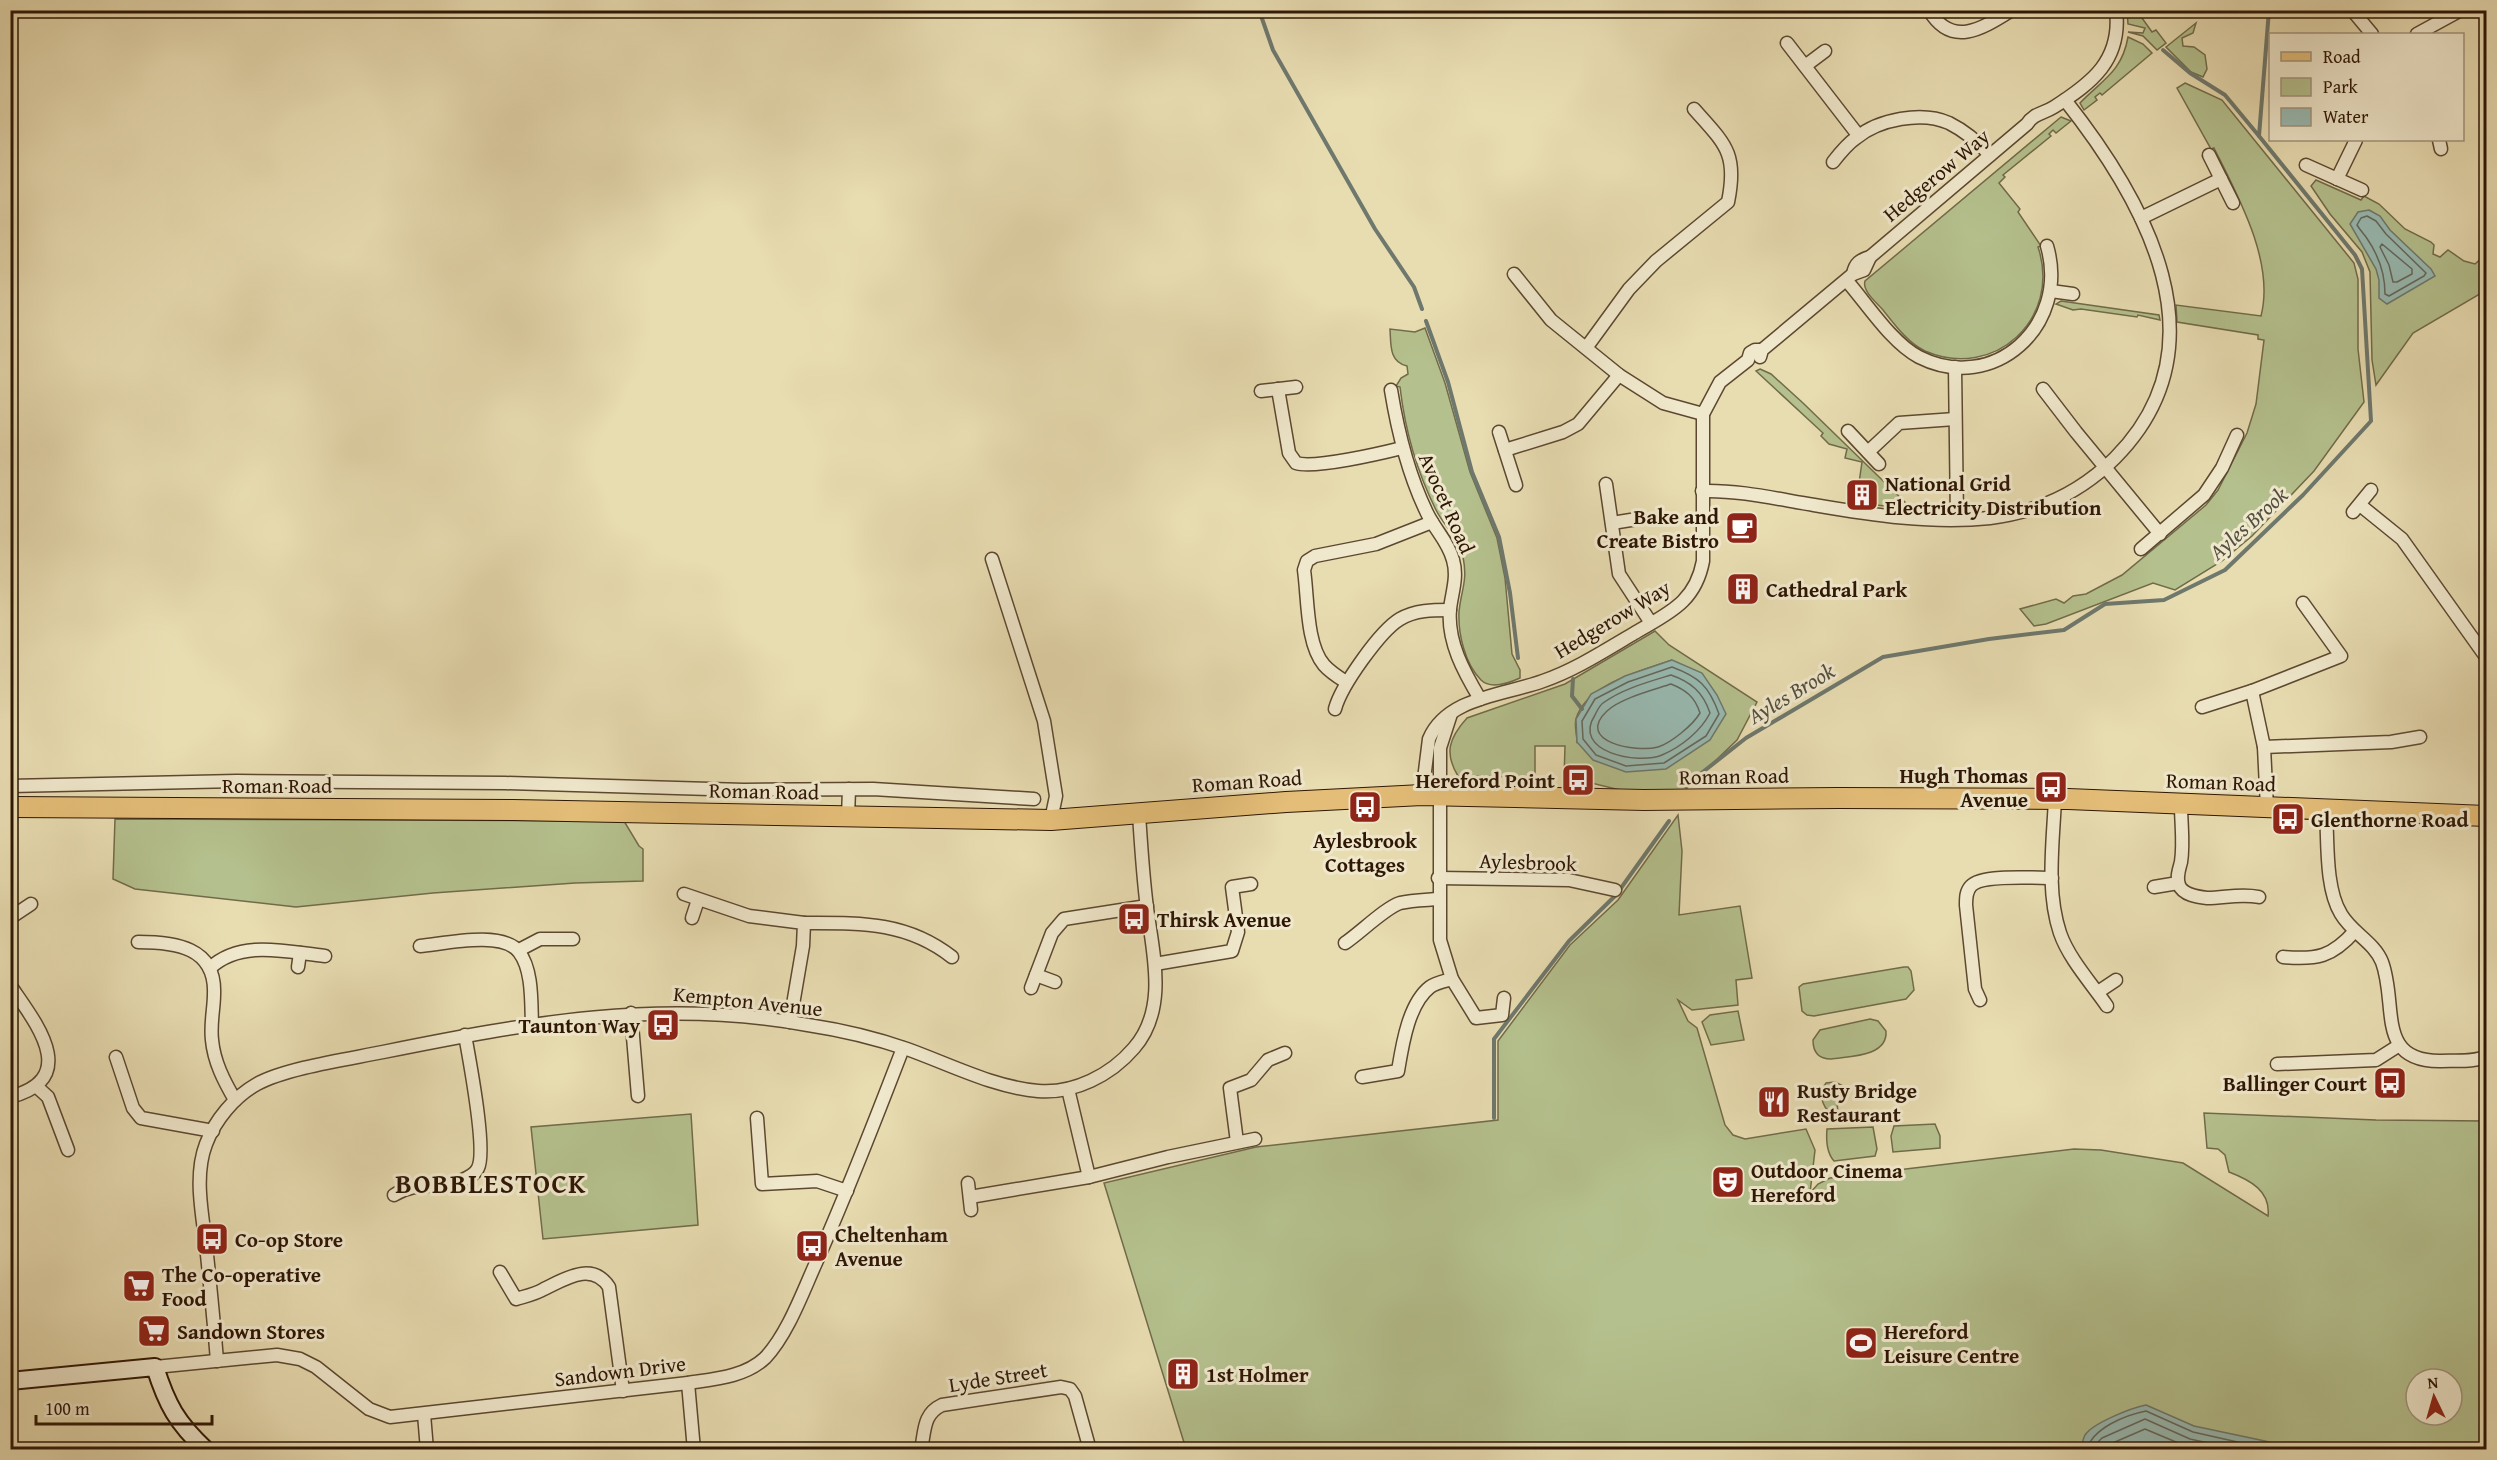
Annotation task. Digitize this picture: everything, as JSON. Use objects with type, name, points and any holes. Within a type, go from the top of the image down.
[{"type":"main road","name":"Roman Road","points":[[10,807],[525,810],[1051,819],[1286,802],[1432,795],[1644,800],[2055,799],[2487,816]]},
{"type":"street","points":[[1929,10],[1933,18],[1949,30],[1965,33],[1978,30],[2012,10]]},
{"type":"street","name":"Hedgerow Way","points":[[1432,795],[1429,738],[1437,724],[1480,699],[1563,673],[1651,623],[1682,602],[1696,583],[1700,573],[1703,546],[1701,491],[1703,414],[1720,382],[1748,360],[1750,354],[1755,350],[1762,350],[1850,277],[1864,270],[1870,257],[2026,124],[2041,122],[2050,110],[2102,69],[2112,54],[2117,31],[2116,10]]},
{"type":"street","points":[[2352,10],[2371,33]]},
{"type":"street","points":[[2420,33],[2461,10]]},
{"type":"street","points":[[1787,43],[1858,135]]},
{"type":"street","points":[[1805,66],[1825,51]]},
{"type":"street","points":[[1701,491],[1742,493],[1910,518],[1990,518],[2028,510],[2064,496],[2105,468],[2128,444],[2142,423],[2159,389],[2167,356],[2168,313],[2165,284],[2157,253],[2107,155],[2064,100]]},
{"type":"street","points":[[1586,348],[1629,289],[1656,261],[1728,202],[1731,160],[1714,124],[1694,109]]},
{"type":"street","points":[[1833,162],[1858,135],[1874,127],[1904,119],[1936,119],[1963,131],[1990,155]]},
{"type":"street","points":[[2337,179],[2356,141]]},
{"type":"street","points":[[2209,154],[2233,204]]},
{"type":"street","points":[[2306,165],[2362,190]]},
{"type":"street","points":[[2141,218],[2221,179]]},
{"type":"street","points":[[1850,277],[1906,349],[1935,363],[1955,367],[1991,362],[2016,348],[2040,320],[2051,291],[2051,267],[2047,246]]},
{"type":"street","points":[[1514,274],[1551,320],[1619,375],[1663,403],[1703,414]]},
{"type":"street","points":[[2051,291],[2073,294]]},
{"type":"street","points":[[1955,367],[1957,519]]},
{"type":"street","points":[[1505,450],[1563,432],[1578,424],[1619,375]]},
{"type":"street","points":[[1261,391],[1296,387]]},
{"type":"street","points":[[1278,389],[1289,453],[1296,463],[1307,464],[1367,456],[1402,448]]},
{"type":"street","points":[[2043,389],[2160,534]]},
{"type":"street","name":"Avocet Road","points":[[1391,390],[1402,448],[1432,522],[1447,542],[1454,560],[1456,576],[1450,610],[1454,645],[1464,671],[1480,699]]},
{"type":"street","points":[[1868,452],[1899,423],[1955,419]]},
{"type":"street","points":[[1848,431],[1879,464]]},
{"type":"street","points":[[1499,432],[1516,485]]},
{"type":"street","points":[[2141,549],[2204,495],[2222,468],[2237,435]]},
{"type":"street","points":[[1606,484],[1619,574],[1651,623]]},
{"type":"street","points":[[2371,490],[2356,508],[2402,539],[2487,657]]},
{"type":"street","points":[[1612,523],[1637,519]]},
{"type":"street","points":[[1346,682],[1325,667],[1317,656],[1313,641],[1305,570],[1307,561],[1315,556],[1376,544],[1432,522]]},
{"type":"street","points":[[992,559],[1044,721],[1056,796],[1051,819]]},
{"type":"street","points":[[2202,707],[2252,691],[2341,656],[2303,603]]},
{"type":"street","points":[[1335,709],[1346,682],[1387,630],[1399,620],[1414,613],[1450,610]]},
{"type":"street","points":[[2252,691],[2264,747],[2267,808]]},
{"type":"street","points":[[1451,714],[1440,748],[1432,795],[1440,940],[1452,979],[1476,1018],[1502,1015],[1504,998]]},
{"type":"street","points":[[2264,747],[2391,742],[2420,737]]},
{"type":"street","points":[[159,782],[159,808]]},
{"type":"street","name":"Roman Road","points":[[10,786],[159,782],[493,783],[700,789],[849,789],[1034,799]]},
{"type":"street","points":[[848,817],[849,789]]},
{"type":"street","points":[[2055,799],[2052,878],[2054,910],[2060,934],[2107,1006]]},
{"type":"street","points":[[2181,805],[2182,847],[2178,883],[2182,889],[2196,897],[2221,898],[2244,894],[2259,897]]},
{"type":"street","points":[[2326,811],[2334,897],[2341,915],[2372,945],[2382,960],[2387,980],[2393,1031],[2398,1046],[2410,1055],[2425,1061],[2473,1060],[2487,1056]]},
{"type":"street","name":"Kempton Avenue","points":[[217,1361],[200,1187],[202,1159],[213,1131],[236,1100],[259,1083],[275,1076],[465,1035],[631,1013],[692,1012],[790,1022],[832,1029],[903,1048],[966,1072],[1018,1088],[1037,1091],[1068,1089],[1101,1076],[1137,1045],[1145,1032],[1155,1001],[1155,964],[1147,906],[1139,814]]},
{"type":"street","name":"Aylesbrook","points":[[1438,878],[1569,880],[1615,890]]},
{"type":"street","points":[[1980,1000],[1975,989],[1966,905],[1967,892],[1971,886],[1982,879],[2052,878]]},
{"type":"street","points":[[2154,888],[2178,883]]},
{"type":"street","points":[[1155,964],[1232,951],[1238,932],[1232,887],[1251,884]]},
{"type":"street","points":[[684,894],[749,916],[804,923],[877,924],[932,943],[952,957]]},
{"type":"street","points":[[1345,943],[1387,909],[1400,903],[1438,899]]},
{"type":"street","points":[[692,918],[698,900]]},
{"type":"street","points":[[11,919],[30,904]]},
{"type":"street","points":[[1031,988],[1052,933],[1064,919],[1147,906]]},
{"type":"street","points":[[790,1022],[803,946],[804,923]]},
{"type":"street","points":[[2283,957],[2309,959],[2327,954],[2343,945],[2355,931]]},
{"type":"street","points":[[420,946],[486,939],[509,944],[519,950],[530,985],[532,1025]]},
{"type":"street","points":[[519,950],[528,943],[540,939],[573,939]]},
{"type":"street","points":[[138,942],[177,944],[188,948],[210,968],[214,983],[211,1027],[213,1053],[226,1085],[236,1100]]},
{"type":"street","points":[[210,968],[226,956],[242,951],[270,950],[325,956]]},
{"type":"street","points":[[298,967],[300,953]]},
{"type":"street","points":[[1036,975],[1055,982]]},
{"type":"street","points":[[1362,1077],[1398,1071],[1405,1035],[1415,1006],[1430,987],[1452,979]]},
{"type":"street","points":[[2098,993],[2116,980]]},
{"type":"street","points":[[10,985],[39,1027],[50,1057],[47,1069],[36,1086],[29,1091],[10,1096]]},
{"type":"street","points":[[631,1013],[638,1096]]},
{"type":"street","points":[[394,1195],[406,1187],[457,1182],[472,1176],[478,1168],[479,1131],[476,1095],[465,1035]]},
{"type":"street","points":[[2277,1064],[2376,1060],[2398,1046]]},
{"type":"street","name":"Sandown Drive","points":[[154,1367],[277,1355],[300,1359],[316,1366],[369,1409],[390,1417],[688,1383],[730,1376],[751,1369],[765,1357],[780,1337],[802,1293],[848,1191],[903,1048]]},
{"type":"street","points":[[1237,1142],[1230,1088],[1251,1080],[1268,1060],[1285,1053]]},
{"type":"street","points":[[116,1057],[133,1108],[141,1118],[213,1131]]},
{"type":"street","points":[[36,1086],[48,1097],[68,1150]]},
{"type":"street","points":[[1068,1089],[1089,1177]]},
{"type":"street","points":[[757,1118],[762,1184],[817,1181],[848,1191]]},
{"type":"street","points":[[968,1183],[971,1203],[1255,1139]]},
{"type":"street","points":[[500,1272],[516,1299],[544,1290],[559,1280],[582,1274],[595,1275],[604,1279],[609,1287],[623,1391]]},
{"type":"street","points":[[10,1381],[154,1367],[165,1397],[183,1428],[206,1449]]},
{"type":"street","points":[[688,1383],[694,1449]]},
{"type":"street","name":"Lyde Street","points":[[921,1449],[927,1418],[933,1410],[942,1406],[1061,1387],[1070,1389],[1076,1396],[1090,1449]]},
{"type":"street","points":[[424,1414],[427,1449]]},
{"type":"green space","points":[[2127,11],[2137,11],[2152,32],[2156,30],[2166,43],[2157,50],[2143,36],[2128,32],[2143,33],[2145,28],[2128,24]]},
{"type":"green space","points":[[2196,23],[2193,33],[2182,38],[2183,46],[2194,47],[2205,55],[2207,69],[2203,77],[2191,72],[2166,47]]},
{"type":"green space","points":[[2128,37],[2143,44],[2152,53],[2102,95],[2100,93],[2095,97],[2097,100],[2084,110],[2080,103],[2116,67]]},
{"type":"green space","points":[[2185,83],[2222,100],[2354,263],[2358,279],[2358,349],[2364,402],[2314,471],[2252,536],[2222,561],[2175,590],[2153,583],[2046,624],[2034,626],[2020,609],[2056,599],[2064,603],[2073,596],[2086,594],[2122,575],[2206,505],[2218,490],[2247,433],[2256,404],[2264,340],[2258,339],[2258,335],[2177,322],[2176,305],[2261,316],[2264,295],[2259,252],[2252,230],[2214,148],[2211,149],[2177,88]]},
{"type":"green space","points":[[2061,117],[2071,121],[2056,133],[2053,130],[2049,134],[2051,136],[2003,175],[2005,177],[1999,183],[2020,209],[2018,212],[2041,246],[2038,247],[2043,273],[2040,298],[2031,319],[2016,337],[1997,350],[1975,358],[1951,358],[1919,348],[1902,333],[1870,296],[1865,281]]},
{"type":"green space","points":[[2316,180],[2361,200],[2364,196],[2379,204],[2405,229],[2431,242],[2434,245],[2433,254],[2440,257],[2448,250],[2464,261],[2475,264],[2486,254],[2486,275],[2480,279],[2485,291],[2413,333],[2376,385],[2372,360],[2370,272],[2362,252],[2330,214],[2311,186]]},
{"type":"green space","points":[[2061,301],[2159,315],[2160,320],[2138,315],[2137,317],[2081,309],[2073,310],[2056,304]]},
{"type":"green space","points":[[1425,328],[1445,383],[1470,472],[1497,538],[1505,578],[1512,654],[1520,670],[1520,678],[1505,683],[1490,685],[1485,683],[1475,673],[1467,657],[1461,639],[1459,621],[1464,579],[1463,557],[1458,544],[1436,510],[1417,465],[1408,434],[1400,387],[1396,386],[1401,378],[1408,374],[1407,366],[1397,361],[1392,352],[1390,329],[1415,332]]},
{"type":"green space","points":[[1760,369],[1771,374],[1803,403],[1912,509],[1867,504],[1868,492],[1858,490],[1862,462],[1845,458],[1847,449],[1829,444],[1821,436],[1823,433],[1756,371]]},
{"type":"green space","points":[[1655,631],[1669,645],[1757,702],[1737,740],[1683,791],[1624,791],[1583,781],[1583,778],[1564,779],[1565,746],[1535,746],[1535,777],[1458,776],[1451,760],[1450,746],[1456,732],[1467,718],[1565,684]],"holes":[[[1672,660],[1577,742],[1576,719],[1582,707],[1591,697],[1616,680]]]},
{"type":"green space","points":[[1678,815],[1682,851],[1679,915],[1740,906],[1752,978],[1736,980],[1738,1005],[1692,1010],[1678,1000],[1688,1021],[1697,1028],[1725,1125],[1733,1135],[1745,1139],[1806,1129],[1815,1150],[1810,1193],[1818,1184],[1830,1178],[2074,1149],[2101,1150],[2183,1163],[2268,1216],[2268,1207],[2263,1193],[2251,1183],[2229,1172],[2225,1155],[2218,1149],[2207,1148],[2204,1113],[2376,1120],[2486,1121],[2486,1449],[1186,1449],[1104,1183],[1256,1147],[1498,1120],[1498,1041],[1570,945],[1618,900]]},
{"type":"green space","points":[[115,819],[624,821],[643,849],[643,881],[575,883],[433,893],[296,907],[135,889],[113,879]]},
{"type":"green space","points":[[1908,967],[1911,971],[1914,990],[1906,999],[1814,1016],[1802,1011],[1799,987],[1803,984]]},
{"type":"green space","points":[[1738,1011],[1744,1040],[1711,1045],[1702,1022],[1710,1015]]},
{"type":"green space","points":[[1870,1019],[1878,1021],[1886,1031],[1885,1040],[1874,1050],[1857,1056],[1831,1059],[1823,1058],[1814,1048],[1813,1040],[1820,1030]]},
{"type":"green space","points":[[1835,1082],[1843,1086],[1845,1099],[1837,1100],[1838,1115],[1825,1107],[1822,1098],[1826,1083]]},
{"type":"green space","points":[[691,1114],[698,1225],[543,1239],[531,1127]]},
{"type":"green space","points":[[1935,1124],[1940,1136],[1940,1148],[1893,1152],[1891,1136],[1894,1126]]},
{"type":"green space","points":[[1873,1127],[1877,1149],[1875,1156],[1834,1161],[1828,1150],[1827,1129]]},
{"type":"water","points":[[2369,210],[2380,216],[2390,230],[2431,269],[2435,276],[2387,304],[2379,298],[2379,280],[2376,269],[2350,224],[2358,212]]},
{"type":"water","points":[[1672,660],[1702,673],[1717,695],[1726,714],[1710,740],[1666,769],[1626,772],[1593,760],[1577,742],[1576,719],[1591,694],[1625,676]]},
{"type":"water","points":[[2146,1405],[2194,1426],[2265,1441],[2276,1444],[2280,1449],[2082,1449],[2085,1435],[2089,1430],[2122,1413]]},
{"type":"waterway","points":[[1259,10],[1273,50],[1375,229],[1414,287],[1422,309]]},
{"type":"waterway","name":"Ayles Brook","points":[[1685,786],[1746,738],[1883,657],[1989,639],[2064,630],[2105,604],[2164,600],[2225,570],[2303,495],[2371,421],[2362,269],[2355,255],[2259,136],[2269,10]]},
{"type":"waterway","points":[[2163,50],[2190,73],[2225,95],[2259,136]]},
{"type":"waterway","points":[[1426,321],[1448,382],[1472,472],[1499,537],[1510,593],[1518,658]]},
{"type":"waterway","points":[[1573,679],[1572,696],[1582,709]]},
{"type":"waterway","name":"Ayles Brook","points":[[1494,1118],[1494,1039],[1569,941],[1616,895],[1669,821]]},
{"type":"place","name":"National Grid Electricity Distribution","points":[[1862,495]]},
{"type":"place","name":"Bake and Create Bistro","points":[[1742,528]]},
{"type":"place","name":"Cathedral Park","points":[[1743,589]]},
{"type":"place","name":"Hereford Point","points":[[1578,780]]},
{"type":"place","name":"Hugh Thomas Avenue","points":[[2051,787]]},
{"type":"place","name":"Aylesbrook Cottages","points":[[1365,807]]},
{"type":"place","name":"Glenthorne Road","points":[[2288,819]]},
{"type":"place","name":"Thirsk Avenue","points":[[1134,919]]},
{"type":"place","name":"Taunton Way","points":[[663,1025]]},
{"type":"place","name":"Ballinger Court","points":[[2390,1083]]},
{"type":"place","name":"Rusty Bridge Restaurant","points":[[1774,1102]]},
{"type":"place","name":"Outdoor Cinema Hereford","points":[[1728,1182]]},
{"type":"place","name":"Co-op Store","points":[[212,1239]]},
{"type":"place","name":"Cheltenham Avenue","points":[[812,1246]]},
{"type":"place","name":"The Co-operative Food","points":[[139,1286]]},
{"type":"place","name":"Sandown Stores","points":[[154,1331]]},
{"type":"place","name":"Hereford Leisure Centre","points":[[1861,1343]]},
{"type":"place","name":"1st Holmer","points":[[1183,1374]]},
{"type":"district","name":"BOBBLESTOCK","points":[[491,1183]]}]
